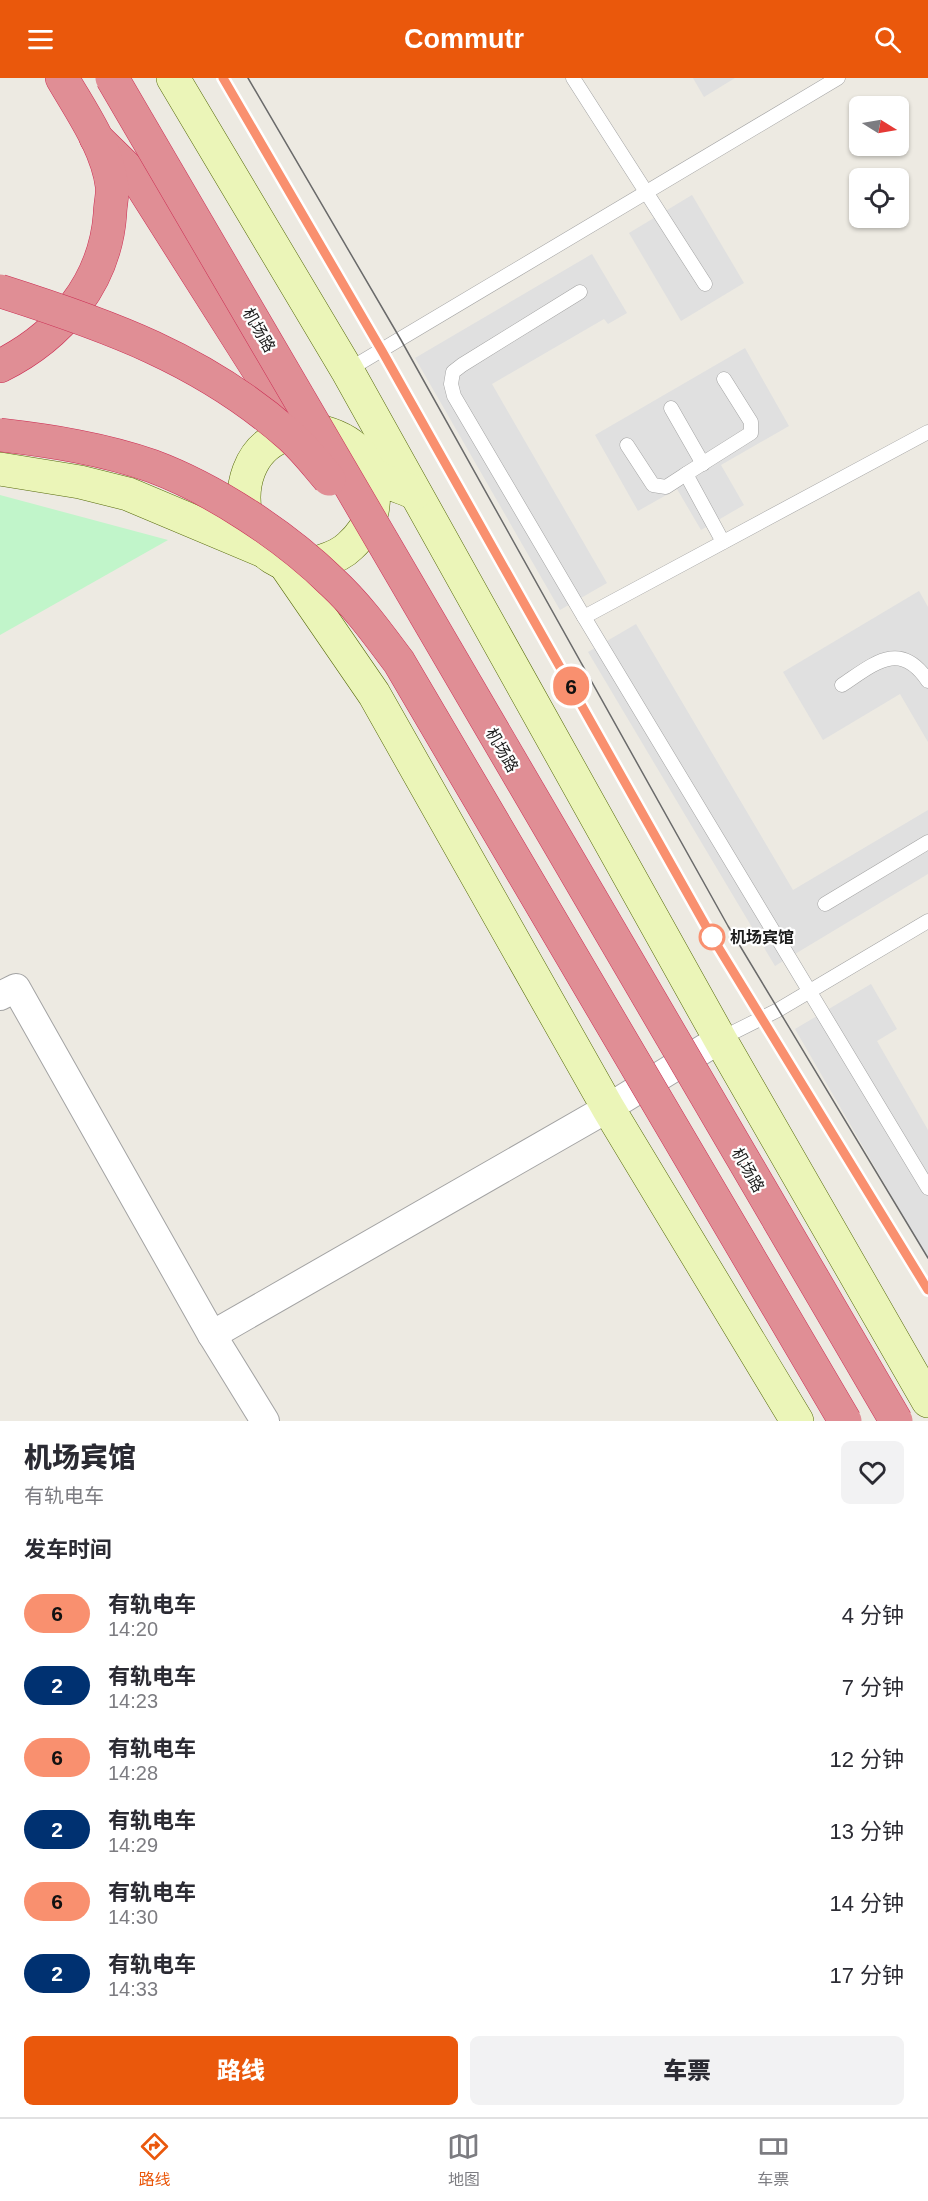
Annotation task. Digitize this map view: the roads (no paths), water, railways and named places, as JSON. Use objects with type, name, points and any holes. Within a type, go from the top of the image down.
[{"type":"highway","points":[[0,366],[26,353],[76,308],[95,274],[109,231],[112,186],[96,138],[62,78]]},
{"type":"highway","name":"机场路","points":[[112,78],[896,1421]]},
{"type":"highway","points":[[96,138],[136,177],[297,431]]},
{"type":"highway","points":[[0,291],[120,331],[202,371],[248,400],[291,436],[378,534]]},
{"type":"highway","points":[[0,435],[55,441],[111,454],[153,467],[189,484],[254,521],[332,581],[367,619],[399,662],[845,1421]]},
{"type":"street","points":[[173,78],[347,370],[720,1039],[928,1401]]},
{"type":"street","points":[[0,469],[80,482],[128,494],[276,559],[306,567],[347,550],[362,536],[371,517],[375,495],[365,463],[347,370]]},
{"type":"street","points":[[415,493],[365,463],[341,438],[320,431],[297,431],[276,439],[259,453],[247,473],[243,494],[251,535],[276,559],[374,694],[608,1108],[797,1421]]},
{"type":"street","points":[[0,996],[16,988],[212,1335],[265,1421]]},
{"type":"street","points":[[212,1335],[608,1108],[720,1039]]},
{"type":"lane","points":[[573,78],[705,284]]},
{"type":"lane","points":[[347,370],[838,78]]},
{"type":"lane","points":[[580,292],[453,372],[451,384],[454,396],[584,617],[928,1188]]},
{"type":"lane","points":[[627,444],[652,485],[666,486],[751,433],[751,422],[724,379]]},
{"type":"lane","points":[[671,408],[703,464]]},
{"type":"lane","points":[[584,617],[928,432]]},
{"type":"lane","points":[[686,474],[723,542]]},
{"type":"lane","points":[[842,685],[881,659],[894,657],[909,661],[919,667],[928,681]]},
{"type":"lane","points":[[825,904],[928,842]]},
{"type":"lane","points":[[720,1039],[770,1015],[808,990],[928,921]]},
{"type":"tram line","points":[[223,78],[382,351],[712,937],[928,1290]]},
{"type":"tram line","name":"6","points":[[223,78],[382,351],[712,937],[928,1290]]},
{"type":"tram line","points":[[248,78],[401,340],[728,926],[928,1258]]},
{"type":"place","name":"机场宾馆","points":[[712,937]]}]
